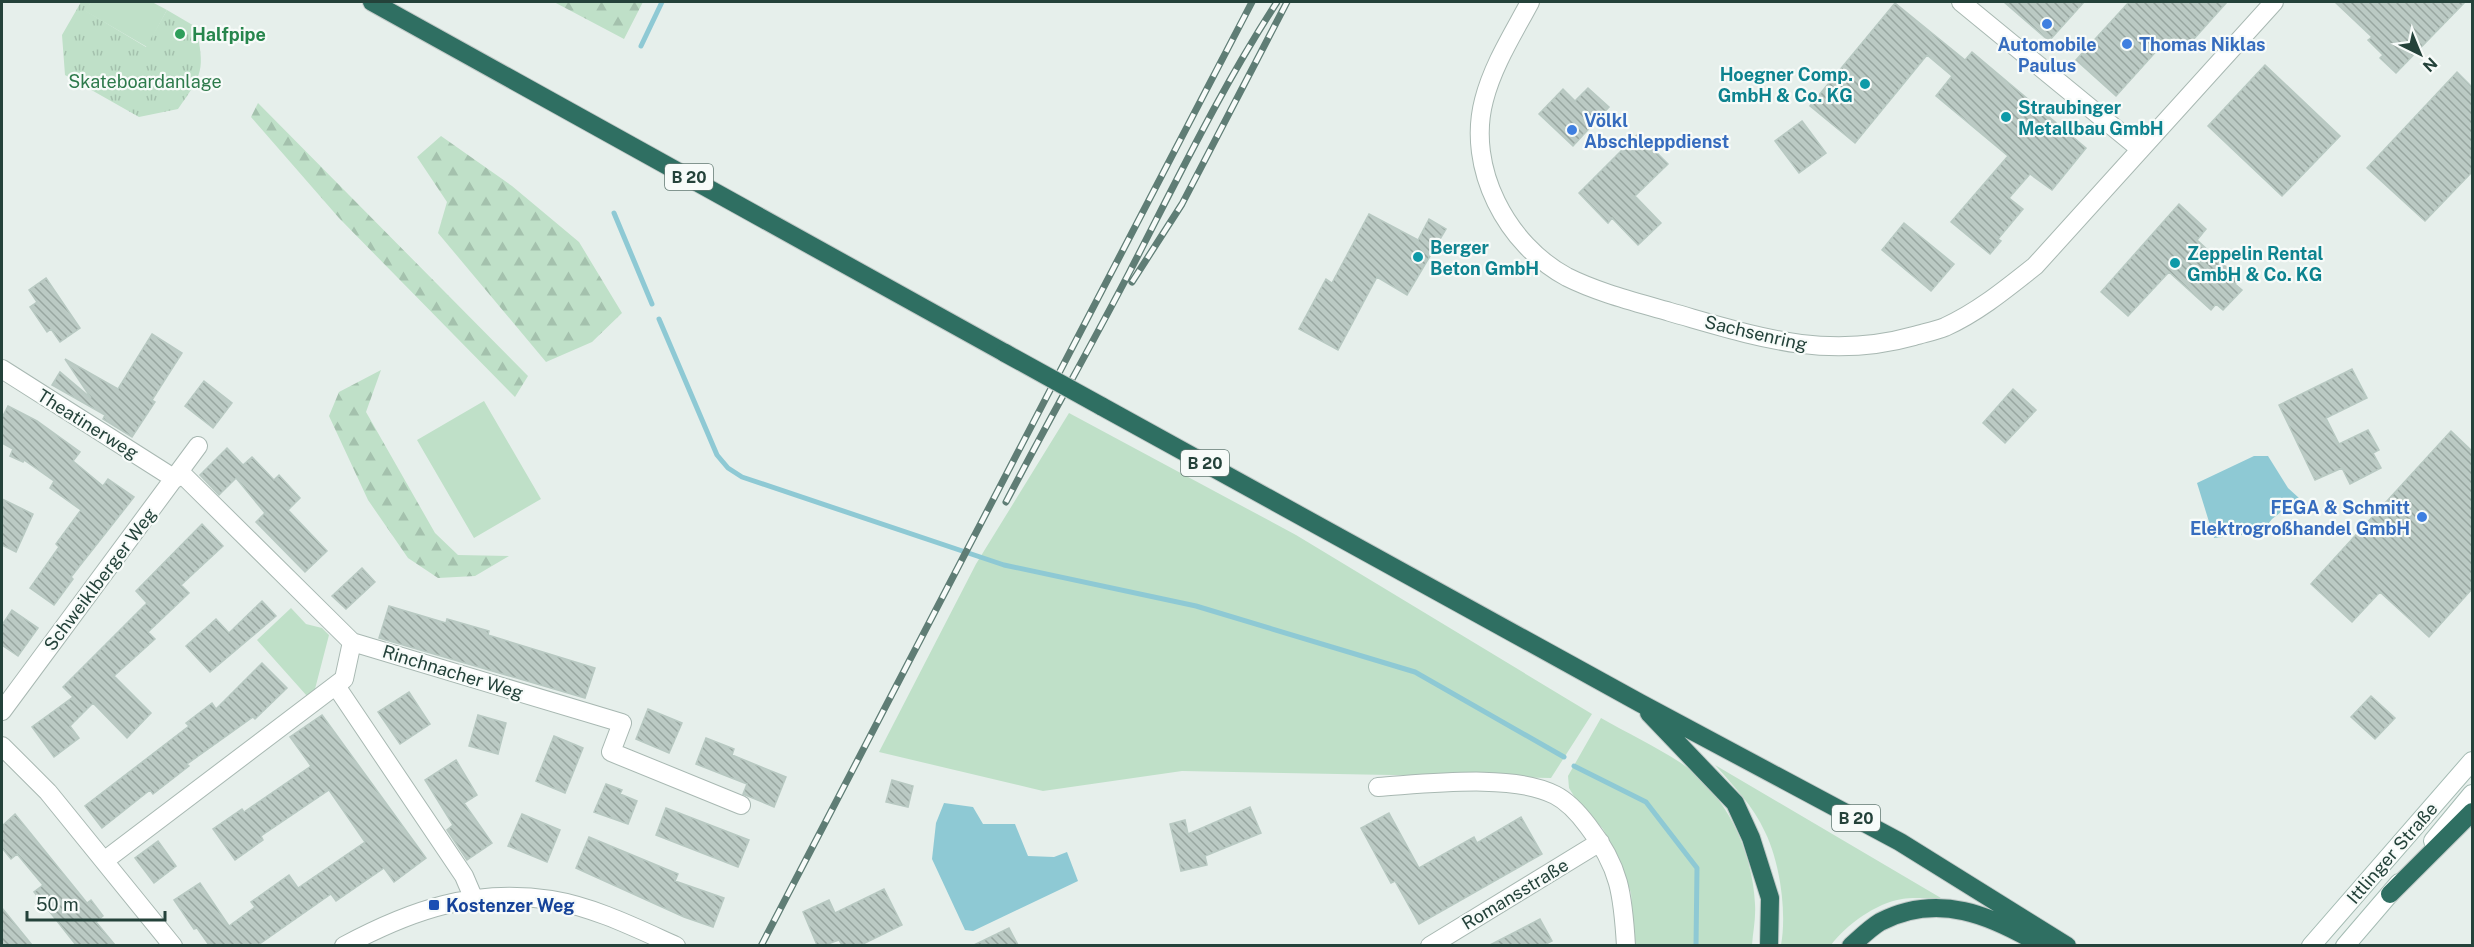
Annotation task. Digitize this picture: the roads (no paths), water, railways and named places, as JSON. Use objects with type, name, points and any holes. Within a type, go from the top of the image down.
[{"type":"highway","name":"B 20","points":[[372,2],[1640,703],[1900,842],[2067,945]]},
{"type":"highway","points":[[1640,703],[1735,803],[1751,837],[1770,898],[1769,945]]},
{"type":"highway","points":[[2390,894],[2472,812]]},
{"type":"highway","points":[[1851,945],[1880,923],[1924,907],[1981,914],[2043,945]]},
{"type":"street","name":"Sachsenring","points":[[1530,2],[1494,70],[1483,103],[1481,147],[1488,183],[1502,214],[1521,241],[1545,263],[1568,277],[1612,295],[1748,334],[1791,344],[1842,349],[1892,342],[1944,328],[1989,303],[2035,266],[2139,148],[2274,2]]},
{"type":"street","points":[[1960,2],[2139,148]]},
{"type":"street","name":"Theatinerweg","points":[[2,369],[177,475]]},
{"type":"street","name":"Schweiklberger Weg","points":[[2,711],[198,446]]},
{"type":"street","name":"Rinchnacher Weg","points":[[177,475],[352,642],[622,723],[611,752],[741,805]]},
{"type":"street","points":[[104,861],[344,679],[352,642]]},
{"type":"street","points":[[336,686],[464,876],[473,897]]},
{"type":"street","points":[[2,747],[48,792],[173,945]]},
{"type":"street","name":"Ittlinger Straße","points":[[2311,945],[2472,761]]},
{"type":"street","points":[[1378,787],[1493,782],[1532,788],[1555,795],[1575,810],[1614,864],[1620,889],[1626,945]]},
{"type":"street","name":"Ittlinger Straße","points":[[2345,945],[2472,794]]},
{"type":"street","name":"Romansstraße","points":[[1430,945],[1600,842]]},
{"type":"street","points":[[344,945],[390,922],[431,907],[473,897],[516,896],[553,900],[605,915],[676,945]]},
{"type":"water","points":[[2254,456],[2268,456],[2288,488],[2299,498],[2272,519],[2261,533],[2214,538],[2197,483]]},
{"type":"water","points":[[944,803],[973,807],[983,824],[1015,824],[1028,856],[1054,857],[1067,852],[1078,881],[973,931],[965,930],[932,859],[936,823]]},
{"type":"waterway","points":[[641,46],[662,2]]},
{"type":"waterway","points":[[614,213],[652,304]]},
{"type":"waterway","points":[[659,319],[717,455],[728,468],[742,477],[1004,565],[1196,606],[1415,672],[1564,757]]},
{"type":"waterway","points":[[1574,766],[1646,802],[1697,868],[1696,946]]},
{"type":"railway","points":[[761,946],[1252,2]]},
{"type":"railway","points":[[1006,502],[1218,102],[1277,2]]},
{"type":"railway","points":[[1132,282],[1182,204],[1287,2]]},
{"type":"place","name":"Automobile Paulus","points":[[2047,24]]},
{"type":"place","name":"Halfpipe","points":[[180,34]]},
{"type":"place","name":"Thomas Niklas","points":[[2127,44]]},
{"type":"place","name":"Hoegner Comp. GmbH & Co. KG","points":[[1865,84]]},
{"type":"place","name":"Straubinger Metallbau GmbH","points":[[2006,117]]},
{"type":"place","name":"Völkl Abschleppdienst","points":[[1572,130]]},
{"type":"place","name":"Berger Beton GmbH","points":[[1418,257]]},
{"type":"place","name":"Zeppelin Rental GmbH & Co. KG","points":[[2175,263]]},
{"type":"place","name":"FEGA & Schmitt Elektrogroßhandel GmbH","points":[[2422,517]]},
{"type":"place","name":"Kostenzer Weg","points":[[434,905]]},
{"type":"park label","name":"Skateboardanlage","points":[[145,81]]}]
